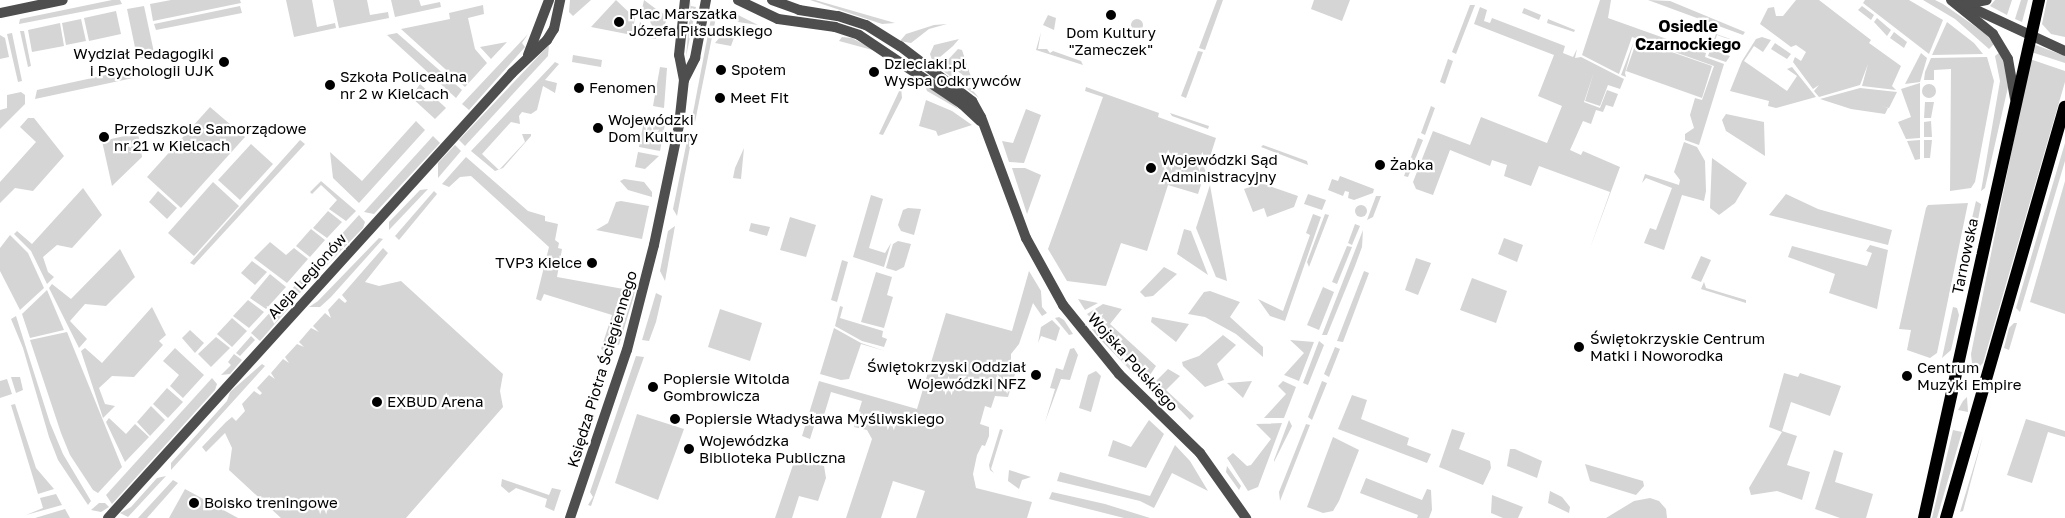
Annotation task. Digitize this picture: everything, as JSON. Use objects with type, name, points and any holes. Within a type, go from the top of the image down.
[{"type":"main road","name":"Tarnowska","points":[[1924,518],[2015,98],[2039,0]]},
{"type":"main road","points":[[1946,518],[2065,107]]},
{"type":"street","points":[[0,13],[63,0]]},
{"type":"street","name":"Aleja Legionów","points":[[528,55],[549,0]]},
{"type":"street","name":"Aleja Legionów","points":[[108,518],[528,55],[538,50],[553,32],[560,0]]},
{"type":"street","name":"Księdza Piotra Ściegiennego","points":[[570,518],[645,285],[679,125],[684,80],[679,55],[685,0]]},
{"type":"street","name":"Księdza Piotra Ściegiennego","points":[[684,80],[695,58],[706,0]]},
{"type":"street","name":"Wojska Polskiego","points":[[738,0],[778,19],[852,32],[907,66],[971,111],[985,130]]},
{"type":"street","name":"Wojska Polskiego","points":[[772,0],[799,10],[854,20],[914,56],[967,95],[976,106],[1026,238],[1065,307],[1119,374],[1200,453],[1246,518]]},
{"type":"street","points":[[1956,1],[1987,0]]},
{"type":"street","points":[[1956,1],[2065,51]]},
{"type":"street","points":[[1956,1],[1999,44],[2008,59],[2015,98]]},
{"type":"shaded area","points":[[120,0],[122,4],[19,24],[20,19]]},
{"type":"shaded area","points":[[171,0],[240,0],[241,3],[153,21],[150,4]]},
{"type":"shaded area","points":[[286,0],[312,0],[317,27],[335,23],[336,28],[294,37]]},
{"type":"shaded area","points":[[333,0],[367,0],[370,15],[388,12],[389,18],[339,28]]},
{"type":"shaded area","points":[[391,0],[419,0],[421,6],[440,2],[441,7],[395,17]]},
{"type":"shaded area","points":[[570,0],[591,0],[573,16],[569,12]]},
{"type":"shaded area","points":[[616,0],[635,18],[632,35],[591,27]]},
{"type":"shaded area","points":[[644,0],[656,9],[646,19],[641,14]]},
{"type":"shaded area","points":[[691,0],[691,6],[696,7],[686,57]]},
{"type":"shaded area","points":[[810,0],[815,0],[895,23],[882,24]]},
{"type":"shaded area","points":[[1217,0],[1223,0],[1205,50],[1199,48]]},
{"type":"shaded area","points":[[1314,0],[1350,0],[1342,21],[1311,9]]},
{"type":"shaded area","points":[[1600,0],[1611,0],[1608,18],[1706,53],[1705,57],[1724,64],[1699,145],[1685,140],[1685,134],[1694,128],[1690,115],[1695,98],[1702,100],[1714,66],[1632,37],[1619,74],[1582,55]]},
{"type":"shaded area","points":[[1648,0],[1670,1],[1745,32],[1743,35]]},
{"type":"shaded area","points":[[1796,0],[1819,0],[1871,40],[1869,43],[1901,66],[1892,86],[1896,90],[1862,86],[1868,64],[1860,85],[1819,97],[1814,91],[1819,85],[1813,89],[1793,62],[1795,57],[1801,61],[1806,52],[1796,45],[1791,47],[1760,24],[1768,8],[1774,7],[1776,16],[1783,16]]},
{"type":"shaded area","points":[[1865,0],[1909,0],[1943,20],[1929,54],[1863,3]]},
{"type":"shaded area","points":[[1923,0],[1935,0],[1943,4],[1986,34],[1994,44],[1989,49],[1955,19]]},
{"type":"shaded area","points":[[1995,0],[2012,0],[2007,15],[1990,6]]},
{"type":"shaded area","points":[[2021,0],[2028,0],[2022,22],[2015,19]]},
{"type":"shaded area","points":[[2047,0],[2065,0],[2065,37],[2051,34],[2042,24]]},
{"type":"shaded area","points":[[483,5],[484,14],[468,18],[475,49],[487,63],[465,87],[401,29],[450,19],[449,13]]},
{"type":"shaded area","points":[[1470,5],[1475,5],[1456,54],[1452,52]]},
{"type":"shaded area","points":[[144,6],[155,57],[145,59],[137,57],[127,9]]},
{"type":"shaded area","points":[[240,6],[242,13],[156,30],[154,24]]},
{"type":"shaded area","points":[[1862,6],[1874,15],[1871,20],[1858,10]]},
{"type":"shaded area","points":[[1480,7],[1487,10],[1484,21],[1490,23],[1492,18],[1565,46],[1563,53],[1573,57],[1577,49],[1575,58],[1581,57],[1624,79],[1620,89],[1608,85],[1600,106],[1585,101],[1594,72],[1584,102],[1600,108],[1607,90],[1618,94],[1613,107],[1606,105],[1603,112],[1596,110],[1591,124],[1583,121],[1570,150],[1581,155],[1583,151],[1620,167],[1589,251],[1610,192],[1539,166],[1531,186],[1504,176],[1507,165],[1492,160],[1490,166],[1450,150],[1433,195],[1416,189],[1413,182],[1433,131],[1470,145],[1481,117],[1547,143],[1562,106],[1538,96],[1554,55],[1474,24]]},
{"type":"shaded area","points":[[1524,8],[1541,15],[1539,20],[1522,13]]},
{"type":"shaded area","points":[[116,11],[121,34],[89,41],[84,18]]},
{"type":"shaded area","points":[[731,11],[742,17],[758,25],[738,22]]},
{"type":"shaded area","points":[[658,12],[664,14],[666,20],[664,26],[658,28],[652,26],[650,20],[652,14]]},
{"type":"shaded area","points":[[712,13],[715,22],[695,122],[692,118]]},
{"type":"shaded area","points":[[1048,15],[1056,18],[1054,30],[1043,25]]},
{"type":"shaded area","points":[[1877,18],[1891,30],[1887,36],[1874,22]]},
{"type":"shaded area","points":[[81,19],[86,41],[66,45],[62,23]]},
{"type":"shaded area","points":[[1135,19],[1139,19],[1143,25],[1139,31],[1135,31],[1131,27],[1131,23]]},
{"type":"shaded area","points":[[1548,19],[1575,30],[1574,32],[1547,23]]},
{"type":"shaded area","points":[[640,22],[656,37],[656,39],[637,36]]},
{"type":"shaded area","points":[[1947,22],[1974,43],[1983,54],[1932,55]]},
{"type":"shaded area","points":[[60,23],[64,46],[32,52],[28,30]]},
{"type":"shaded area","points":[[947,24],[929,29],[911,43],[900,41],[906,34],[934,25]]},
{"type":"shaded area","points":[[20,31],[24,31],[31,66],[28,67]]},
{"type":"shaded area","points":[[736,32],[731,46],[715,43],[721,36]]},
{"type":"shaded area","points":[[1041,32],[1038,49],[1047,49],[1050,53],[1053,51],[1081,61],[1083,65],[1036,50]]},
{"type":"shaded area","points":[[1894,32],[1907,42],[1904,48],[1890,38]]},
{"type":"shaded area","points":[[12,33],[22,81],[18,82],[7,34]]},
{"type":"shaded area","points":[[397,33],[462,90],[456,98],[387,35]]},
{"type":"shaded area","points":[[528,34],[522,43],[525,47],[469,110],[462,104]]},
{"type":"shaded area","points":[[1716,34],[1740,43],[1717,35],[1712,50],[1730,56],[1726,62],[1708,56]]},
{"type":"shaded area","points":[[0,35],[5,38],[9,57],[0,59]]},
{"type":"shaded area","points":[[842,37],[852,38],[876,51],[839,41]]},
{"type":"shaded area","points":[[1762,37],[1771,40],[1763,52],[1754,46],[1744,61],[1787,91],[1797,76],[1787,69],[1792,67],[1816,97],[1776,108],[1768,106],[1769,101],[1730,91],[1742,61],[1756,39]]},
{"type":"shaded area","points":[[959,39],[933,63],[930,54],[934,45]]},
{"type":"shaded area","points":[[1637,40],[1712,66],[1702,98],[1626,71]]},
{"type":"shaded area","points":[[1634,41],[1625,73],[1626,77],[1621,75]]},
{"type":"shaded area","points":[[507,42],[491,59],[480,47]]},
{"type":"shaded area","points":[[1775,43],[1791,54],[1787,59],[1771,49]]},
{"type":"shaded area","points":[[2033,44],[2065,56],[2065,63],[2031,52]]},
{"type":"shaded area","points":[[549,45],[548,56],[465,146],[459,140]]},
{"type":"shaded area","points":[[958,49],[962,50],[973,83],[946,62]]},
{"type":"shaded area","points":[[1198,51],[1203,52],[1186,98],[1181,96]]},
{"type":"shaded area","points":[[2000,52],[2005,60],[2008,87],[1985,188],[1981,191],[2000,81],[1995,56]]},
{"type":"shaded area","points":[[1921,53],[1927,58],[1920,82],[1905,84]]},
{"type":"shaded area","points":[[573,55],[602,60],[601,67],[572,62]]},
{"type":"shaded area","points":[[1987,57],[1994,81],[1975,182],[1971,188],[1950,191],[1951,69],[1934,70],[1934,80],[1924,80],[1925,72],[1931,58]]},
{"type":"shaded area","points":[[1448,59],[1453,61],[1445,84],[1440,82]]},
{"type":"shaded area","points":[[2030,59],[2065,71],[2065,82],[1983,363],[1973,373],[1971,354]]},
{"type":"shaded area","points":[[555,62],[559,64],[545,80],[557,83],[555,93],[543,86],[537,110],[531,114],[522,112],[519,116],[520,124],[511,122],[482,154],[499,170],[495,171],[471,151]]},
{"type":"shaded area","points":[[943,65],[963,79],[979,98],[938,67]]},
{"type":"shaded area","points":[[660,67],[667,68],[664,108],[653,106]]},
{"type":"shaded area","points":[[129,70],[133,78],[35,99],[37,90]]},
{"type":"shaded area","points":[[1920,83],[1920,138],[1906,139],[1898,122],[1911,117],[1901,89]]},
{"type":"shaded area","points":[[420,84],[446,108],[435,119],[411,97]]},
{"type":"shaded area","points":[[1929,84],[1934,86],[1936,91],[1934,96],[1929,98],[1924,96],[1922,91],[1924,86]]},
{"type":"shaded area","points":[[925,85],[952,103],[960,110],[927,91]]},
{"type":"shaded area","points":[[901,87],[902,98],[883,135],[879,134]]},
{"type":"shaded area","points":[[1086,87],[1159,113],[1158,117],[1216,138],[1198,194],[1168,185],[1147,251],[1121,243],[1106,286],[1067,281],[1048,249],[1103,97],[1085,91]]},
{"type":"shaded area","points":[[1860,88],[1897,92],[1889,108],[1881,106],[1888,108],[1885,114],[1851,109],[1820,99]]},
{"type":"shaded area","points":[[21,92],[25,95],[25,104],[0,129],[0,110],[7,108],[7,95]]},
{"type":"shaded area","points":[[926,100],[952,111],[972,125],[938,136],[936,131],[919,126]]},
{"type":"shaded area","points":[[1925,102],[1934,102],[1931,118],[1924,118]]},
{"type":"shaded area","points":[[1431,106],[1435,108],[1425,135],[1421,133]]},
{"type":"shaded area","points":[[210,107],[245,137],[181,208],[147,177]]},
{"type":"shaded area","points":[[1026,109],[1041,115],[1024,163],[1009,162],[1002,141],[1013,143]]},
{"type":"shaded area","points":[[1170,113],[1209,126],[1208,129],[1172,116]]},
{"type":"shaded area","points":[[1726,114],[1764,122],[1765,156],[1726,131],[1722,120]]},
{"type":"shaded area","points":[[28,118],[34,118],[64,156],[33,191],[15,188],[0,203],[0,182],[36,142],[20,127]]},
{"type":"shaded area","points":[[416,121],[425,130],[359,203],[333,178],[330,152],[362,181]]},
{"type":"shaded area","points":[[644,121],[665,124],[660,151],[639,147]]},
{"type":"shaded area","points":[[1931,121],[1932,137],[1924,137],[1924,122]]},
{"type":"shaded area","points":[[693,131],[677,216],[673,209],[688,136]]},
{"type":"shaded area","points":[[138,133],[142,157],[112,186],[102,141]]},
{"type":"shaded area","points":[[522,134],[531,134],[531,136],[503,168],[500,169],[525,142]]},
{"type":"shaded area","points":[[433,136],[440,143],[374,214],[364,212]]},
{"type":"shaded area","points":[[1418,138],[1423,140],[1408,177],[1404,176]]},
{"type":"shaded area","points":[[300,140],[305,144],[194,265],[190,263]]},
{"type":"shaded area","points":[[1920,140],[1920,159],[1915,160],[1907,141]]},
{"type":"shaded area","points":[[1924,140],[1932,140],[1930,158],[1924,158]]},
{"type":"shaded area","points":[[1684,142],[1697,147],[1705,161],[1706,191],[1704,201],[1682,195],[1664,250],[1644,243],[1650,228],[1656,230],[1672,188],[1646,178],[1642,183],[1645,174],[1679,185],[1680,180],[1674,172]]},
{"type":"shaded area","points":[[2065,143],[2065,161],[2020,312],[2016,308]]},
{"type":"shaded area","points":[[251,144],[273,164],[240,200],[218,180]]},
{"type":"shaded area","points":[[455,145],[461,151],[438,178],[438,163]]},
{"type":"shaded area","points":[[1263,145],[1307,161],[1308,165],[1261,147]]},
{"type":"shaded area","points":[[744,148],[741,179],[733,178],[735,168]]},
{"type":"shaded area","points":[[638,152],[659,156],[645,169],[635,167]]},
{"type":"shaded area","points":[[466,157],[528,211],[545,216],[545,221],[558,224],[555,240],[559,243],[558,248],[562,249],[557,277],[629,290],[608,353],[601,349],[612,315],[544,294],[541,301],[536,299],[549,247],[471,176],[460,177],[449,187],[442,184]]},
{"type":"shaded area","points":[[1712,158],[1747,183],[1735,203],[1719,215],[1710,208]]},
{"type":"shaded area","points":[[1012,168],[1025,168],[1041,175],[1027,214]]},
{"type":"shaded area","points":[[1340,176],[1374,189],[1373,193],[1354,200],[1348,198],[1349,192],[1345,191],[1343,196],[1328,190],[1332,179],[1338,181]]},
{"type":"shaded area","points":[[624,179],[644,182],[652,192],[652,197],[628,190],[620,181]]},
{"type":"shaded area","points":[[321,181],[356,211],[346,221],[329,209],[337,200],[321,185],[312,194],[310,192]]},
{"type":"shaded area","points":[[2065,181],[2065,314],[2030,302]]},
{"type":"shaded area","points":[[213,182],[239,206],[194,256],[168,233]]},
{"type":"shaded area","points":[[1261,183],[1298,196],[1294,207],[1267,217],[1264,208],[1253,212],[1244,189]]},
{"type":"shaded area","points":[[1210,185],[1227,281],[1216,277],[1196,228]]},
{"type":"shaded area","points":[[83,188],[102,215],[72,248],[57,245],[43,257],[48,272],[54,277],[47,284],[31,251],[14,234],[17,231],[32,244]]},
{"type":"shaded area","points":[[428,189],[389,230],[389,222],[420,190]]},
{"type":"shaded area","points":[[158,191],[177,208],[167,219],[149,202]]},
{"type":"shaded area","points":[[434,191],[437,194],[399,240],[395,236]]},
{"type":"shaded area","points":[[1308,194],[1326,200],[1322,210],[1304,204]]},
{"type":"shaded area","points":[[1786,194],[1818,209],[1892,230],[1888,245],[1769,215]]},
{"type":"shaded area","points":[[871,195],[883,199],[869,248],[885,253],[891,243],[884,267],[853,257]]},
{"type":"shaded area","points":[[1376,196],[1381,196],[1373,217],[1367,220]]},
{"type":"shaded area","points":[[621,201],[649,206],[642,239],[596,230],[608,223],[616,202]]},
{"type":"shaded area","points":[[1976,201],[1981,204],[1978,220],[1972,218]]},
{"type":"shaded area","points":[[1968,203],[1937,353],[1930,358],[1907,350],[1911,330],[1899,329],[1926,208],[1928,205]]},
{"type":"shaded area","points":[[1361,205],[1367,211],[1361,217],[1355,211]]},
{"type":"shaded area","points":[[908,208],[921,209],[914,235],[901,231],[898,225],[903,210]]},
{"type":"shaded area","points":[[328,211],[342,222],[327,238],[313,228]]},
{"type":"shaded area","points":[[1313,214],[1321,217],[1285,321],[1270,316],[1258,299],[1283,311],[1310,235],[1306,233]]},
{"type":"shaded area","points":[[1325,214],[1329,215],[1309,267],[1307,262]]},
{"type":"shaded area","points":[[359,215],[365,222],[363,228],[296,297],[290,291]]},
{"type":"shaded area","points":[[790,217],[816,225],[806,257],[780,250]]},
{"type":"shaded area","points":[[751,223],[770,227],[767,236],[749,231]]},
{"type":"shaded area","points":[[1355,224],[1360,226],[1352,245],[1348,243]]},
{"type":"shaded area","points":[[675,226],[665,281],[660,271],[668,231]]},
{"type":"shaded area","points":[[311,229],[325,240],[310,257],[296,246]]},
{"type":"shaded area","points":[[1184,229],[1191,231],[1208,275],[1177,254]]},
{"type":"shaded area","points":[[1363,230],[1362,247],[1355,266],[1327,335],[1322,335]]},
{"type":"shaded area","points":[[10,235],[28,253],[44,288],[20,310],[0,271],[0,248]]},
{"type":"shaded area","points":[[379,238],[383,239],[331,297],[320,307],[309,307],[318,301]]},
{"type":"shaded area","points":[[1504,238],[1523,245],[1517,262],[1498,254]]},
{"type":"shaded area","points":[[898,241],[911,244],[904,267],[896,271],[886,268],[893,244]]},
{"type":"shaded area","points":[[270,242],[286,255],[294,248],[308,259],[287,283],[254,258]]},
{"type":"shaded area","points":[[1870,245],[1888,250],[1877,309],[1829,293],[1835,274],[1788,257],[1792,246],[1867,266],[1872,253],[1866,251]]},
{"type":"shaded area","points":[[1347,246],[1352,247],[1337,284],[1332,282]]},
{"type":"shaded area","name":"EXBUD Arena","points":[[383,248],[388,253],[365,282],[379,286],[401,281],[503,374],[500,391],[503,407],[406,518],[281,518],[229,470],[232,448],[225,433],[206,452],[202,447],[232,417],[236,421],[245,411],[242,404],[254,391],[260,395],[262,393],[257,388],[269,375],[275,379],[271,373],[283,359],[289,363],[285,357],[297,344],[304,347],[299,342],[311,328],[319,332],[313,326],[325,313],[331,318],[328,310],[339,298],[345,303],[347,301],[342,295]]},
{"type":"shaded area","points":[[120,249],[135,277],[106,306],[85,304],[70,321],[87,339],[79,348],[49,288],[52,284],[71,299]]},
{"type":"shaded area","points":[[1701,256],[1711,260],[1701,282],[1691,278]]},
{"type":"shaded area","points":[[1416,258],[1431,263],[1418,295],[1405,290]]},
{"type":"shaded area","points":[[842,260],[848,262],[837,302],[831,300]]},
{"type":"shaded area","points":[[252,261],[267,272],[255,285],[241,273]]},
{"type":"shaded area","points":[[1164,267],[1177,274],[1153,296],[1145,297],[1140,292]]},
{"type":"shaded area","points":[[1029,271],[1041,291],[1042,307],[1047,313],[1042,316],[1033,303],[1019,344],[1011,354],[1011,364],[1018,364],[1008,397],[995,396],[991,408],[985,406],[980,424],[989,427],[989,436],[985,446],[982,445],[977,455],[973,474],[976,488],[1032,502],[1027,518],[916,518],[925,491],[893,481],[881,518],[846,518],[872,439],[867,430],[854,427],[862,401],[831,392],[821,425],[815,423],[810,439],[802,436],[819,381],[917,409],[946,313],[1012,331]]},
{"type":"shaded area","points":[[1364,271],[1369,273],[1343,342],[1337,341]]},
{"type":"shaded area","points":[[876,272],[892,277],[887,295],[893,297],[884,328],[861,322]]},
{"type":"shaded area","points":[[270,274],[286,287],[266,309],[250,298]]},
{"type":"shaded area","points":[[1472,278],[1507,291],[1496,323],[1460,310]]},
{"type":"shaded area","points":[[637,282],[633,299],[619,345],[616,344]]},
{"type":"shaded area","points":[[1704,282],[1706,288],[1746,300],[1746,303],[1701,289]]},
{"type":"shaded area","points":[[1323,287],[1334,292],[1319,330],[1307,325]]},
{"type":"shaded area","points":[[47,290],[64,330],[30,338],[22,314]]},
{"type":"shaded area","points":[[1210,291],[1240,302],[1230,317],[1263,347],[1263,357],[1236,334],[1205,317],[1188,314],[1204,292]]},
{"type":"shaded area","points":[[656,293],[662,296],[656,322],[649,341],[642,340]]},
{"type":"shaded area","points":[[287,294],[294,302],[260,341],[251,333]]},
{"type":"shaded area","points":[[1078,299],[1098,303],[1085,310]]},
{"type":"shaded area","points":[[248,300],[264,312],[249,328],[233,316]]},
{"type":"shaded area","points":[[1103,304],[1122,309],[1110,324],[1156,366],[1148,378],[1087,314]]},
{"type":"shaded area","points":[[840,306],[843,307],[840,318],[883,331],[882,337],[887,339],[884,347],[862,341],[835,326]]},
{"type":"shaded area","points":[[152,307],[166,335],[159,341],[163,345],[134,377],[112,376],[99,388],[105,404],[115,406],[103,418],[81,351],[85,348],[102,363]]},
{"type":"shaded area","points":[[1953,307],[1957,308],[1959,315],[1951,350],[1942,358]]},
{"type":"shaded area","points":[[720,309],[762,323],[750,361],[708,347]]},
{"type":"shaded area","points":[[16,316],[50,423],[63,454],[91,501],[88,505],[58,460],[49,437],[23,348],[11,319]]},
{"type":"shaded area","points":[[1059,317],[1064,320],[1073,334],[1069,335],[1055,318]]},
{"type":"shaded area","points":[[1152,317],[1189,324],[1176,342],[1151,322]]},
{"type":"shaded area","points":[[232,318],[247,331],[232,347],[217,334]]},
{"type":"shaded area","points":[[1052,320],[1060,328],[1056,341],[1041,336],[1038,343],[1041,327]]},
{"type":"shaded area","points":[[2014,323],[2017,323],[2009,350],[2004,348],[2009,328]]},
{"type":"shaded area","points":[[1093,327],[1136,372],[1134,374],[1098,337],[1091,328]]},
{"type":"shaded area","points":[[834,328],[861,343],[885,351],[861,344],[849,379],[841,380],[820,374]]},
{"type":"shaded area","points":[[190,330],[204,343],[195,353],[182,338]]},
{"type":"shaded area","points":[[67,332],[122,467],[98,493],[93,490],[70,455],[30,340]]},
{"type":"shaded area","points":[[1223,335],[1236,345],[1217,364],[1224,380],[1205,387],[1183,366],[1182,362],[1199,356]]},
{"type":"shaded area","points":[[251,336],[255,340],[240,356],[236,353]]},
{"type":"shaded area","points":[[216,337],[230,348],[211,367],[198,354]]},
{"type":"shaded area","points":[[1290,340],[1314,342],[1299,381],[1284,375],[1304,353]]},
{"type":"shaded area","points":[[1319,341],[1324,345],[1308,385],[1303,383]]},
{"type":"shaded area","points":[[1335,347],[1340,349],[1329,377],[1324,374]]},
{"type":"shaded area","points":[[175,348],[204,375],[183,398],[170,386],[179,375],[163,361]]},
{"type":"shaded area","points":[[1074,348],[1078,355],[1070,380],[1061,379],[1045,422],[1055,389],[1050,388],[1056,368],[1063,370],[1070,349]]},
{"type":"shaded area","points":[[234,354],[242,360],[230,374],[221,375],[231,365],[228,362]]},
{"type":"shaded area","points":[[636,356],[644,357],[591,506],[588,505],[593,497],[590,492]]},
{"type":"shaded area","points":[[262,364],[265,366],[171,470],[171,463],[227,401],[230,392]]},
{"type":"shaded area","points":[[1168,369],[1180,376],[1166,390],[1194,416],[1190,420],[1154,383]]},
{"type":"shaded area","points":[[1096,371],[1101,376],[1091,412],[1079,408],[1088,375]]},
{"type":"shaded area","points":[[1784,373],[1798,377],[1800,373],[1841,386],[1830,416],[1791,402],[1782,431],[1797,436],[1787,465],[1810,472],[1802,500],[1777,491],[1751,495],[1749,488],[1782,432],[1769,427]]},
{"type":"shaded area","points":[[11,377],[20,377],[23,390],[16,393]]},
{"type":"shaded area","points":[[212,378],[217,384],[215,390],[112,504],[106,495]]},
{"type":"shaded area","points":[[7,379],[12,394],[0,398],[0,381]]},
{"type":"shaded area","points":[[1252,381],[1243,398],[1227,383]]},
{"type":"shaded area","points":[[1283,381],[1296,387],[1284,418],[1264,418],[1286,394],[1278,386]]},
{"type":"shaded area","points":[[1322,381],[1327,383],[1312,420],[1308,417]]},
{"type":"shaded area","points":[[1151,386],[1173,407],[1170,410],[1150,392]]},
{"type":"shaded area","points":[[167,388],[183,402],[168,418],[153,404]]},
{"type":"shaded area","points":[[1352,395],[1367,400],[1361,419],[1409,438],[1407,445],[1431,454],[1427,463],[1338,429]]},
{"type":"shaded area","points":[[1967,397],[1968,412],[1958,410],[1963,401]]},
{"type":"shaded area","points":[[15,404],[36,468],[54,489],[38,494],[11,405]]},
{"type":"shaded area","points":[[151,406],[165,420],[150,436],[137,422]]},
{"type":"shaded area","points":[[637,414],[684,429],[658,500],[615,483]]},
{"type":"shaded area","points":[[109,418],[126,434],[135,424],[149,437],[125,462],[106,422]]},
{"type":"shaded area","points":[[2026,419],[2065,431],[2065,437],[2048,432],[2032,483],[2007,475]]},
{"type":"shaded area","points":[[1149,420],[1164,434],[1146,468],[1108,456],[1113,440],[1131,447]]},
{"type":"shaded area","points":[[1289,420],[1292,426],[1274,462],[1274,460]]},
{"type":"shaded area","points":[[1282,423],[1258,487],[1248,491],[1227,458],[1233,453],[1247,466],[1251,465],[1271,439],[1256,424]]},
{"type":"shaded area","points":[[1306,424],[1310,425],[1280,501],[1279,492]]},
{"type":"shaded area","points":[[1000,429],[1003,430],[991,469],[994,473],[990,470],[989,465]]},
{"type":"shaded area","points":[[1452,429],[1465,433],[1459,449],[1490,461],[1491,468],[1483,485],[1439,467]]},
{"type":"shaded area","points":[[1953,430],[1962,432],[1937,518],[1932,518]]},
{"type":"shaded area","points":[[1983,436],[1963,511],[1960,512]]},
{"type":"shaded area","points":[[1333,437],[1359,450],[1339,501],[1333,511],[1323,513],[1307,507]]},
{"type":"shaded area","points":[[1175,445],[1190,461],[1208,491],[1172,473],[1154,508],[1140,501],[1057,481],[1060,472],[1150,496]]},
{"type":"shaded area","points":[[1510,449],[1515,449],[1542,461],[1537,478],[1507,466]]},
{"type":"shaded area","points":[[1834,450],[1843,453],[1835,482],[1873,494],[1866,518],[1840,518],[1815,509]]},
{"type":"shaded area","points":[[795,459],[824,466],[826,478],[818,501],[799,496],[792,518],[775,518]]},
{"type":"shaded area","points":[[1585,464],[1643,481],[1644,486],[1636,495],[1590,481]]},
{"type":"shaded area","points":[[1227,466],[1241,486],[1239,490],[1226,472]]},
{"type":"shaded area","points":[[1009,470],[1031,477],[1022,480],[1019,489],[1008,481]]},
{"type":"shaded area","points":[[166,476],[128,517],[120,513],[131,507],[157,478]]},
{"type":"shaded area","points":[[1366,478],[1422,500],[1427,489],[1431,490],[1432,510],[1429,518],[1417,518],[1418,515],[1360,493]]},
{"type":"shaded area","points":[[502,479],[549,495],[552,488],[561,490],[554,511],[545,507],[547,499],[516,488],[509,493],[501,486]]},
{"type":"shaded area","points":[[173,480],[178,483],[147,518],[138,518]]},
{"type":"shaded area","name":"Boisko treningowe","points":[[185,489],[238,518],[169,518]]},
{"type":"shaded area","points":[[1550,491],[1562,497],[1570,507],[1569,513],[1548,503]]},
{"type":"shaded area","points":[[1052,492],[1105,504],[1150,518],[1124,518],[1049,499]]},
{"type":"shaded area","points":[[56,494],[62,505],[26,515],[43,508],[40,498]]},
{"type":"shaded area","points":[[1492,495],[1523,507],[1518,518],[1503,518],[1491,513]]},
{"type":"shaded area","points":[[1650,498],[1659,501],[1666,509],[1667,518],[1606,518],[1634,501]]},
{"type":"shaded area","points":[[99,503],[105,503],[109,507],[101,512],[91,510]]},
{"type":"shaded area","points":[[65,509],[70,518],[35,518]]},
{"type":"place","name":"Dom Kultury \"Zameczek\"","points":[[1111,15]]},
{"type":"place","name":"Plac Marszałka Józefa Piłsudskiego","points":[[619,22]]},
{"type":"place","name":"Wydział Pedagogiki i Psychologii UJK","points":[[224,62]]},
{"type":"place","name":"Społem","points":[[721,70]]},
{"type":"place","name":"Dzieciaki.pl Wyspa Odkrywców","points":[[874,72]]},
{"type":"place","name":"Szkoła Policealna nr 2 w Kielcach","points":[[330,85]]},
{"type":"place","name":"Fenomen","points":[[579,88]]},
{"type":"place","name":"Meet Fit","points":[[720,98]]},
{"type":"place","name":"Wojewódzki Dom Kultury","points":[[598,128]]},
{"type":"place","name":"Przedszkole Samorządowe nr 21 w Kielcach","points":[[104,137]]},
{"type":"place","name":"Żabka","points":[[1380,165]]},
{"type":"place","name":"Wojewódzki Sąd Administracyjny","points":[[1151,168]]},
{"type":"place","name":"TVP3 Kielce","points":[[592,263]]},
{"type":"place","name":"Świętokrzyskie Centrum Matki i Noworodka","points":[[1579,347]]},
{"type":"place","name":"Świętokrzyski Oddział Wojewódzki NFZ","points":[[1036,375]]},
{"type":"place","name":"Centrum Muzyki Empire","points":[[1907,376]]},
{"type":"place","name":"Popiersie Witolda Gombrowicza","points":[[653,387]]},
{"type":"place","name":"EXBUD Arena","points":[[377,402]]},
{"type":"place","name":"Popiersie Władysława Myśliwskiego","points":[[675,419]]},
{"type":"place","name":"Wojewódzka Biblioteka Publiczna","points":[[689,449]]},
{"type":"place","name":"Boisko treningowe","points":[[194,503]]},
{"type":"district","name":"Osiedle Czarnockiego","points":[[1688,35]]}]
